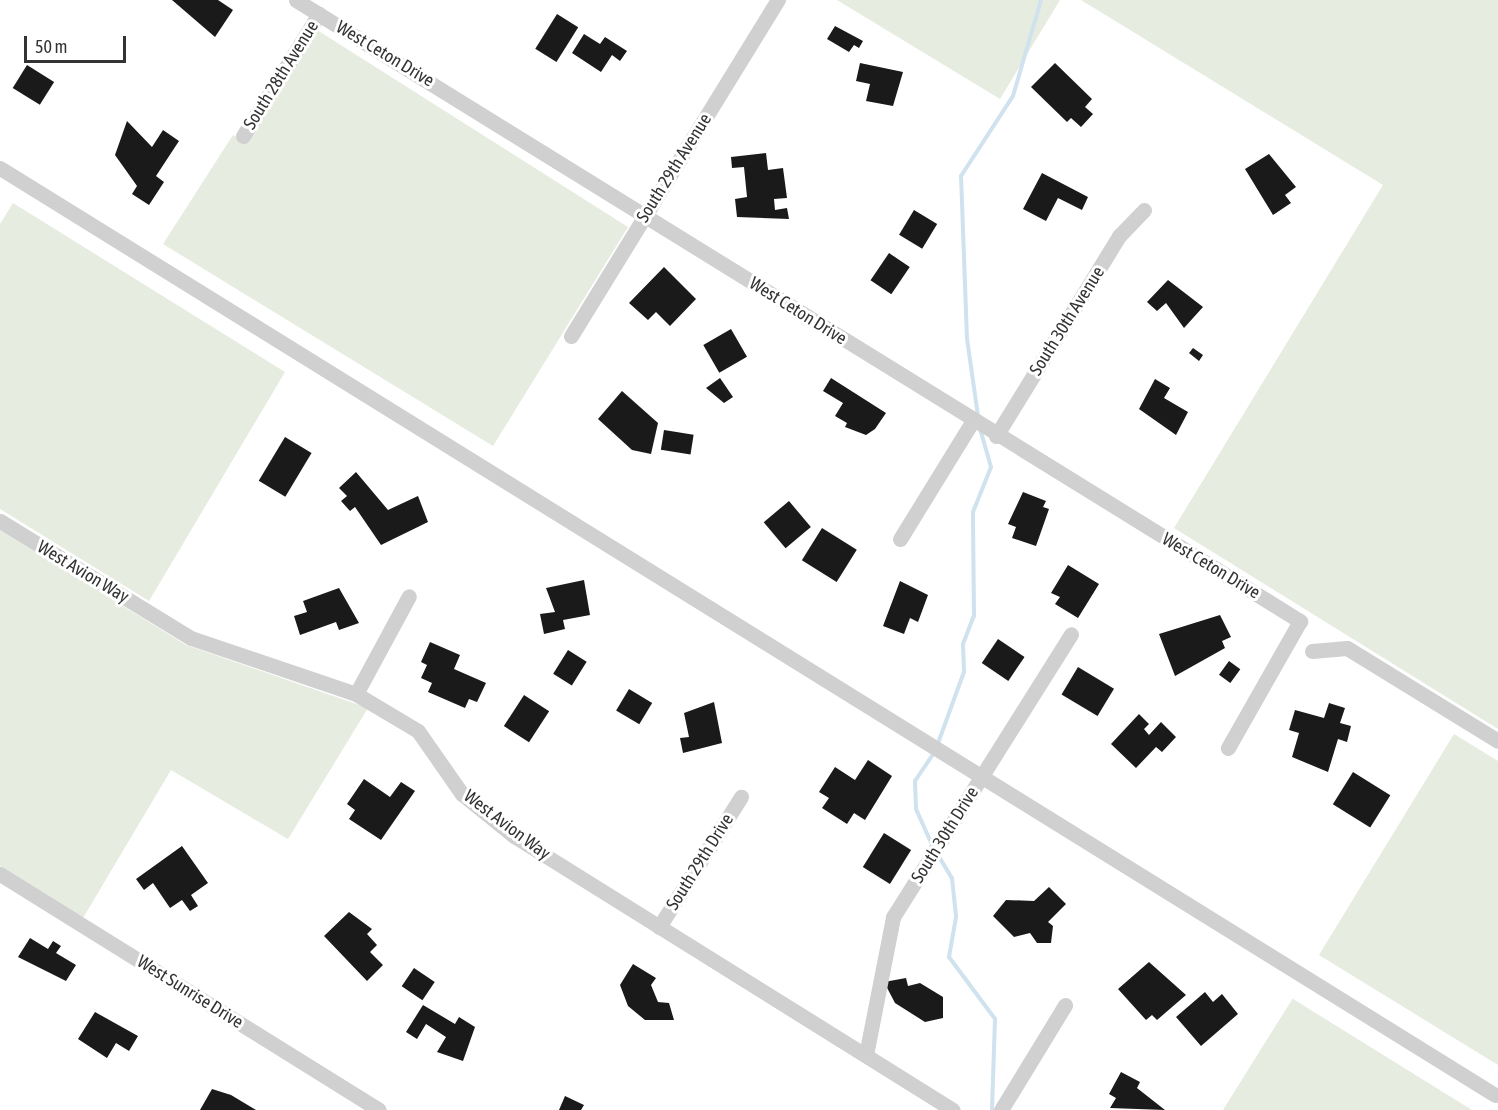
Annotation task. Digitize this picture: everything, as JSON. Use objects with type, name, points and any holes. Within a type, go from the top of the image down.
[{"type":"street","name":"West Ceton Drive","points":[[296,0],[645,214],[972,422],[1300,621],[1228,748]]},
{"type":"street","name":"South 29th Avenue","points":[[571,336],[778,0]]},
{"type":"street","name":"South 28th Avenue","points":[[243,136],[319,14]]},
{"type":"street","points":[[0,168],[1496,1095]]},
{"type":"street","name":"South 30th Avenue","points":[[996,436],[1119,236],[1144,210]]},
{"type":"street","points":[[900,539],[972,422]]},
{"type":"street","name":"West Avion Way","points":[[0,521],[191,638],[356,694],[418,731],[462,794],[514,836],[953,1110]]},
{"type":"street","points":[[356,694],[409,596]]},
{"type":"street","name":"South 30th Drive","points":[[866,1055],[893,917],[1071,634]]},
{"type":"street","points":[[1312,651],[1347,648],[1498,741]]},
{"type":"street","name":"South 29th Drive","points":[[658,927],[741,797]]},
{"type":"street","name":"West Sunrise Drive","points":[[0,874],[379,1110]]},
{"type":"street","points":[[1001,1110],[1065,1005]]},
{"type":"shaded area","points":[[837,0],[1060,0],[1000,99]]},
{"type":"shaded area","points":[[1081,0],[1498,0],[1498,729],[1174,528],[1383,185]]},
{"type":"shaded area","points":[[317,30],[628,227],[493,446],[163,244],[233,135],[247,143]]},
{"type":"shaded area","points":[[13,203],[285,372],[149,601],[0,509],[0,224]]},
{"type":"shaded area","points":[[0,530],[186,645],[368,708],[288,839],[171,770],[83,918],[0,866]]},
{"type":"shaded area","points":[[1454,734],[1498,761],[1498,1065],[1319,955]]},
{"type":"shaded area","points":[[1293,999],[1472,1110],[1223,1110]]},
{"type":"building","points":[[172,0],[218,0],[233,10],[215,37]]},
{"type":"building","points":[[557,14],[578,27],[556,62],[535,49]]},
{"type":"building","points":[[835,26],[863,41],[859,48],[854,45],[849,52],[827,39]]},
{"type":"building","points":[[584,34],[600,44],[605,37],[627,51],[620,61],[612,55],[601,72],[572,53]]},
{"type":"building","points":[[860,63],[903,72],[893,106],[866,101],[870,84],[856,81]]},
{"type":"building","points":[[1055,63],[1092,99],[1085,107],[1093,114],[1081,127],[1071,118],[1067,122],[1031,87]]},
{"type":"building","points":[[27,65],[54,82],[40,105],[13,88]]},
{"type":"building","points":[[127,121],[152,147],[163,130],[179,141],[156,176],[164,182],[149,205],[132,194],[137,186],[115,155]]},
{"type":"building","points":[[766,153],[768,170],[783,168],[787,198],[774,199],[775,210],[787,208],[789,219],[737,217],[735,199],[747,197],[744,167],[732,168],[731,157]]},
{"type":"building","points":[[1269,154],[1296,187],[1285,195],[1291,203],[1273,215],[1245,169]]},
{"type":"building","points":[[1042,173],[1088,197],[1082,210],[1058,198],[1046,221],[1023,209]]},
{"type":"building","points":[[914,210],[937,224],[922,249],[899,235]]},
{"type":"building","points":[[889,253],[910,267],[891,294],[871,280]]},
{"type":"building","points":[[664,267],[696,299],[670,326],[656,312],[648,320],[629,303]]},
{"type":"building","points":[[1168,280],[1203,307],[1184,328],[1166,303],[1157,311],[1147,302]]},
{"type":"building","points":[[731,329],[747,357],[719,373],[703,345]]},
{"type":"building","points":[[1193,348],[1203,355],[1199,361],[1189,353]]},
{"type":"building","points":[[720,378],[733,397],[724,403],[706,388]]},
{"type":"building","points":[[831,378],[886,413],[875,429],[866,435],[845,427],[847,423],[835,416],[843,403],[823,391]]},
{"type":"building","points":[[1155,379],[1170,388],[1164,398],[1188,412],[1176,435],[1139,409]]},
{"type":"building","points":[[622,391],[658,423],[651,454],[632,450],[598,419]]},
{"type":"building","points":[[664,430],[694,435],[691,454],[661,450]]},
{"type":"building","points":[[285,437],[312,453],[285,497],[259,481]]},
{"type":"building","points":[[356,472],[388,510],[418,496],[428,522],[381,545],[355,507],[350,511],[341,501],[347,496],[339,488]]},
{"type":"building","points":[[1023,492],[1046,501],[1043,507],[1049,509],[1036,546],[1012,538],[1016,527],[1008,524]]},
{"type":"building","points":[[789,501],[811,527],[786,548],[764,522]]},
{"type":"building","points":[[822,528],[857,550],[837,582],[802,560]]},
{"type":"building","points":[[1068,565],[1099,584],[1078,618],[1055,604],[1060,597],[1051,593]]},
{"type":"building","points":[[584,580],[590,615],[563,620],[565,629],[544,634],[540,614],[555,612],[546,588]]},
{"type":"building","points":[[900,581],[928,595],[918,622],[910,618],[904,634],[883,626]]},
{"type":"building","points":[[339,588],[359,623],[339,630],[336,622],[300,635],[294,616],[307,612],[303,601]]},
{"type":"building","points":[[1220,615],[1231,637],[1222,641],[1225,648],[1175,676],[1159,634]]},
{"type":"building","points":[[998,639],[1025,657],[1008,681],[982,663]]},
{"type":"building","points":[[430,642],[460,655],[454,669],[486,683],[477,702],[469,699],[465,708],[428,692],[432,683],[421,678],[427,665],[421,662]]},
{"type":"building","points":[[568,650],[587,662],[572,685],[553,674]]},
{"type":"building","points":[[1229,661],[1240,669],[1230,683],[1219,675]]},
{"type":"building","points":[[1078,667],[1114,689],[1098,716],[1062,694]]},
{"type":"building","points":[[629,689],[652,703],[639,724],[616,710]]},
{"type":"building","points":[[524,695],[549,711],[529,742],[504,726]]},
{"type":"building","points":[[714,702],[722,743],[683,753],[680,738],[689,737],[684,713]]},
{"type":"building","points":[[1329,703],[1345,708],[1340,723],[1351,726],[1347,742],[1338,739],[1328,772],[1292,757],[1299,733],[1289,730],[1295,710],[1324,718]]},
{"type":"building","points":[[1139,714],[1149,724],[1144,729],[1149,735],[1161,722],[1176,737],[1162,752],[1156,747],[1136,768],[1111,744]]},
{"type":"building","points":[[868,760],[892,776],[865,820],[854,813],[847,824],[822,808],[829,798],[819,792],[835,767],[855,780]]},
{"type":"building","points":[[1353,772],[1390,795],[1370,828],[1333,804]]},
{"type":"building","points":[[364,779],[390,797],[401,782],[415,791],[381,840],[349,819],[355,810],[347,804]]},
{"type":"building","points":[[884,833],[911,850],[890,884],[863,867]]},
{"type":"building","points":[[182,846],[208,883],[191,895],[198,906],[190,911],[182,900],[170,908],[153,883],[144,890],[136,879]]},
{"type":"building","points":[[1049,887],[1066,904],[1048,922],[1053,926],[1051,943],[1037,943],[1030,933],[1014,937],[993,916],[1006,900],[1034,901]]},
{"type":"building","points":[[349,912],[372,929],[367,934],[377,945],[370,952],[383,965],[367,981],[324,936]]},
{"type":"building","points":[[30,938],[48,949],[53,941],[61,946],[56,953],[76,965],[66,981],[18,957]]},
{"type":"building","points":[[1149,962],[1186,995],[1157,1020],[1152,1015],[1146,1020],[1118,989]]},
{"type":"building","points":[[633,964],[656,978],[651,985],[658,1002],[669,1003],[674,1020],[645,1020],[628,1006],[620,985]]},
{"type":"building","points":[[414,968],[435,982],[422,1000],[402,986]]},
{"type":"building","points":[[906,978],[908,986],[920,983],[943,997],[943,1018],[925,1022],[895,1003],[884,982]]},
{"type":"building","points":[[1205,992],[1213,1002],[1222,994],[1238,1014],[1201,1046],[1176,1017]]},
{"type":"building","points":[[423,1005],[455,1024],[459,1017],[475,1027],[463,1061],[437,1052],[446,1037],[426,1024],[417,1039],[406,1032]]},
{"type":"building","points":[[95,1012],[138,1036],[129,1051],[116,1043],[107,1058],[78,1039]]},
{"type":"building","points":[[1121,1072],[1140,1082],[1137,1088],[1165,1110],[1110,1108],[1116,1098],[1109,1094]]},
{"type":"building","points":[[212,1089],[231,1095],[256,1110],[200,1110]]},
{"type":"building","points":[[565,1096],[584,1105],[581,1110],[559,1110]]},
{"type":"waterway","points":[[978,416],[967,339],[961,176],[1013,96],[1041,0]]},
{"type":"waterway","points":[[937,746],[964,672],[963,644],[974,616],[973,512],[991,467],[980,429]]},
{"type":"waterway","points":[[933,847],[916,809],[915,781],[934,753]]},
{"type":"waterway","points":[[938,855],[952,878],[956,917],[949,957],[995,1019],[992,1110]]}]
